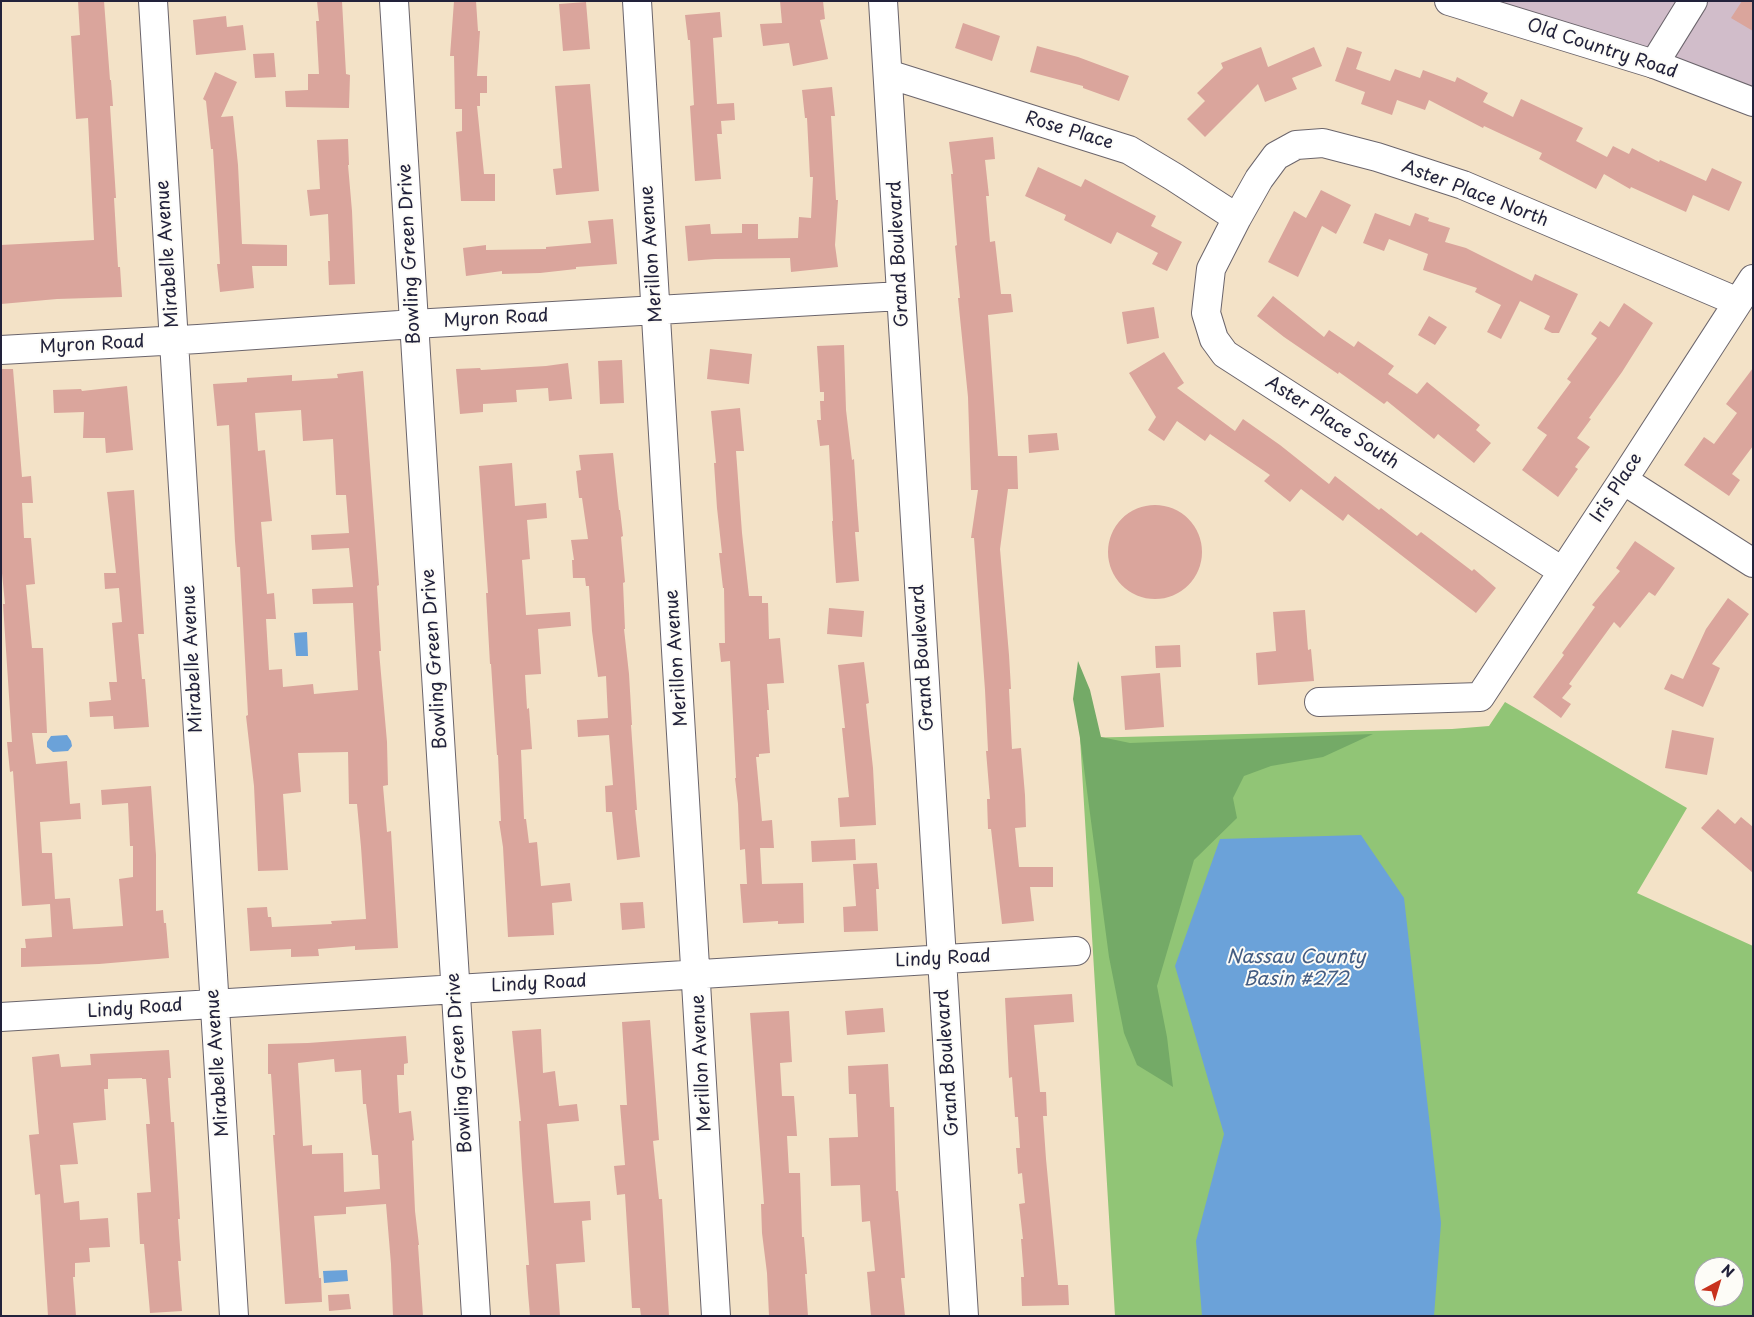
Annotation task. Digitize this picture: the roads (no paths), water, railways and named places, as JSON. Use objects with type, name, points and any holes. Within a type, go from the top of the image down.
[{"type":"street","name":"Mirabelle Avenue","points":[[153,1],[234,1316]]},
{"type":"street","name":"Bowling Green Drive","points":[[394,1],[476,1316]]},
{"type":"street","name":"Merillon Avenue","points":[[637,1],[716,1316]]},
{"type":"street","name":"Grand Boulevard","points":[[882,1],[964,1316]]},
{"type":"street","name":"Old Country Road","points":[[1449,1],[1654,64],[1753,102]]},
{"type":"street","points":[[1654,64],[1693,1]]},
{"type":"street","name":"Rose Place","points":[[888,74],[1129,150],[1237,218]]},
{"type":"street","name":"Aster Place North","points":[[1237,218],[1259,179],[1276,156],[1296,146],[1323,143],[1376,156],[1463,185],[1738,302]]},
{"type":"street","name":"Aster Place South","points":[[1237,218],[1212,269],[1206,313],[1214,339],[1225,354],[1562,571]]},
{"type":"street","name":"Iris Place","points":[[1320,702],[1480,696],[1753,279]]},
{"type":"street","name":"Myron Road","points":[[1,350],[901,296]]},
{"type":"street","points":[[1623,480],[1753,563]]},
{"type":"street","name":"Lindy Road","points":[[1,1017],[1076,951]]},
{"type":"water","points":[[307,632],[308,656],[296,656],[294,633]]},
{"type":"water","points":[[67,735],[72,746],[68,751],[53,752],[47,747],[47,742],[51,736]]},
{"type":"water","name":"Nassau County Basin #272","points":[[1361,835],[1404,898],[1441,1223],[1434,1316],[1202,1316],[1196,1241],[1224,1134],[1175,966],[1220,839]]},
{"type":"water","points":[[347,1270],[348,1281],[324,1283],[323,1271]]}]
